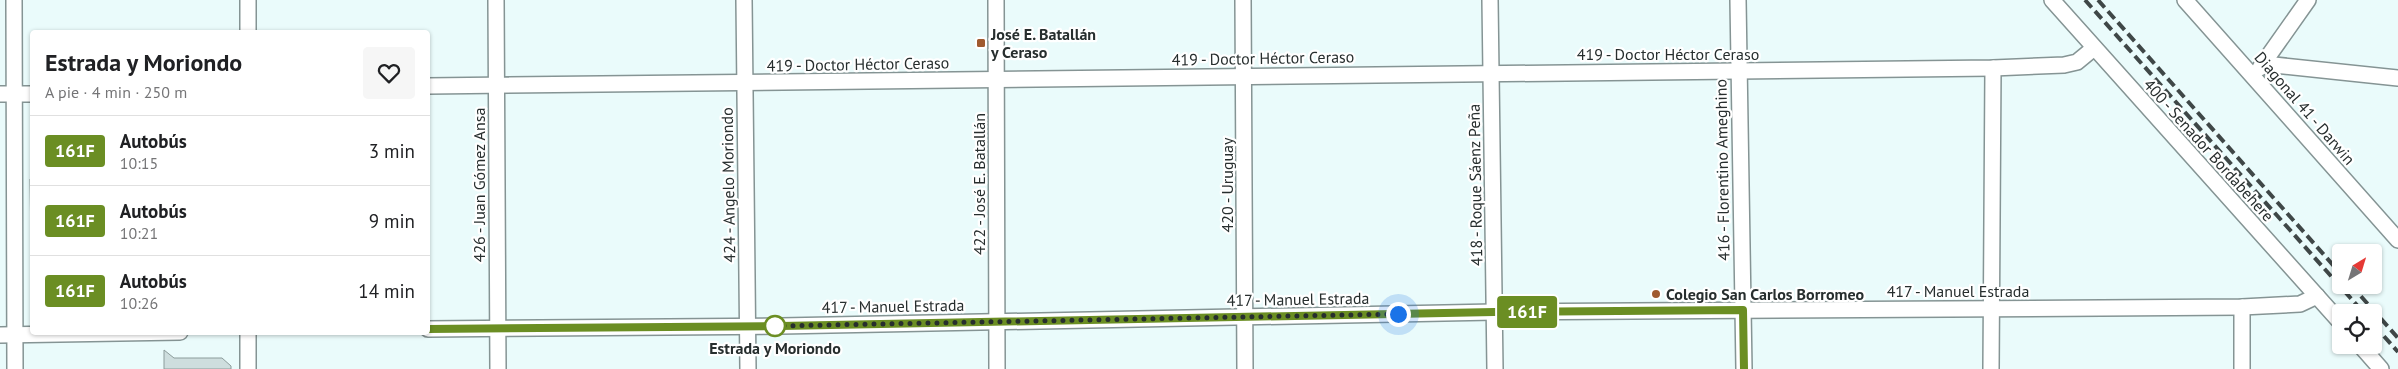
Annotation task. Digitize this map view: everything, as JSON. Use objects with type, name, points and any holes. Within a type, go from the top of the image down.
[{"type":"street","points":[[14,0],[7,94],[7,336],[15,369]]},
{"type":"street","points":[[248,0],[248,30]]},
{"type":"street","name":"426 - Juan Gómez Ansa","points":[[496,0],[498,369]]},
{"type":"street","name":"424 - Angelo Moriondo","points":[[744,0],[748,369]]},
{"type":"street","name":"422 - José E. Batallán","points":[[996,0],[997,369]]},
{"type":"street","name":"420 - Uruguay","points":[[1243,0],[1245,369]]},
{"type":"street","name":"418 - Roque Sáenz Peña","points":[[1490,0],[1494,369]]},
{"type":"street","name":"416 - Florentino Ameghino","points":[[1738,0],[1744,369]]},
{"type":"street","name":"400 - Senador Bordabehere","points":[[2052,0],[2332,314]]},
{"type":"street","name":"Diagonal 41 - Darwin","points":[[2185,0],[2398,240]]},
{"type":"street","points":[[2253,75],[2265,64],[2308,0]]},
{"type":"street","name":"419 - Doctor Héctor Ceraso","points":[[430,86],[496,84],[744,84],[997,79],[1993,68],[2064,66],[2077,62],[2094,48]]},
{"type":"street","points":[[2265,64],[2398,78]]},
{"type":"street","points":[[1991,369],[1993,68]]},
{"type":"street","points":[[7,94],[30,94]]},
{"type":"street","name":"417 - Manuel Estrada","points":[[430,329],[1245,318],[1494,312],[2242,307],[2300,304],[2317,296]]},
{"type":"street","points":[[2242,307],[2242,369]]},
{"type":"street","points":[[7,336],[50,335]]},
{"type":"street","points":[[248,335],[248,369]]},
{"type":"street","points":[[2368,354],[2381,369]]},
{"type":"building","points":[[164,350],[174,358],[222,358],[231,366],[231,369],[164,369]]},
{"type":"railway","points":[[2085,0],[2356,304]]},
{"type":"railway","points":[[2098,0],[2332,264]]},
{"type":"railway","points":[[2359,294],[2398,338]]},
{"type":"railway","points":[[2382,334],[2398,352]]},
{"type":"bus line","name":"161F","points":[[430,329],[781,326],[1494,312],[1743,310],[1744,369]]},
{"type":"place","name":"José E. Batallán y Ceraso","points":[[981,43]]},
{"type":"place","name":"Colegio San Carlos Borromeo","points":[[1656,294]]},
{"type":"place","name":"Estrada y Moriondo","points":[[775,326]]},
{"type":"route","points":[[775,326],[1398,314]]}]
